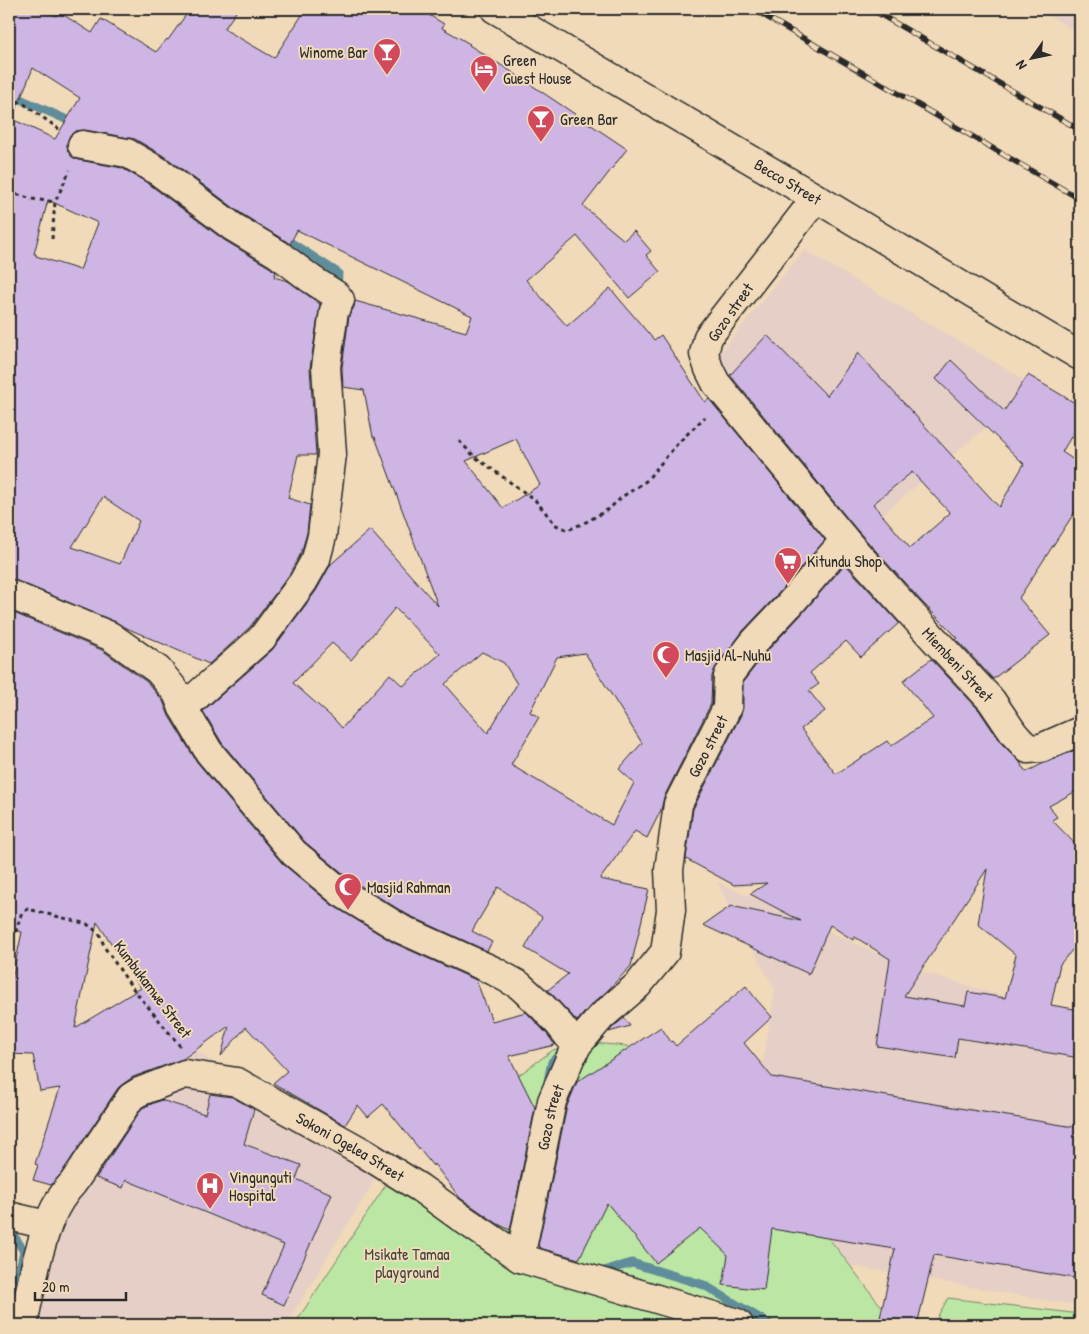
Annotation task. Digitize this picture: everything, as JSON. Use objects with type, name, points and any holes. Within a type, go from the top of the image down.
[{"type":"street","name":"Becco Street","points":[[495,9],[1080,356]]},
{"type":"street","points":[[82,145],[126,153],[158,171],[234,227],[278,254],[336,295],[340,300],[334,311],[326,367],[332,454],[322,536],[316,559],[304,582],[262,638],[183,708]]},
{"type":"street","name":"Gozo street","points":[[520,1258],[552,1101],[574,1052],[578,1044],[602,1016],[638,985],[665,952],[671,910],[669,870],[678,804],[727,708],[728,676],[754,642],[845,540],[716,383],[704,354],[708,337],[816,198]]},
{"type":"street","name":"Miembeni Street","points":[[845,540],[991,700],[1014,734],[1028,749],[1041,748],[1080,731]]},
{"type":"street","points":[[9,594],[110,636],[158,670],[177,694],[183,708],[209,752],[294,853],[342,893],[401,930],[494,971],[519,985],[559,1024],[576,1046],[574,1052]]},
{"type":"street","name":"Sokoni Ogelea Street","points":[[23,1325],[29,1291],[47,1225],[64,1192],[73,1183],[131,1096],[185,1074],[237,1082],[364,1153],[420,1188],[520,1258],[666,1301],[739,1325]]},
{"type":"street","points":[[9,1216],[47,1225]]},
{"type":"path","points":[[9,192],[32,199],[55,202]]},
{"type":"path","points":[[459,441],[475,457],[535,500],[556,524],[568,530],[609,509],[622,497],[646,481],[678,443],[727,396]]},
{"type":"path","name":"Kumbukamwe Street","points":[[9,935],[15,934],[22,912],[28,909],[87,924],[99,932],[105,948],[131,986],[204,1076]]},
{"type":"shaded area","points":[[1038,9],[1080,9],[1080,34]]},
{"type":"shaded area","points":[[804,250],[1035,386],[862,532],[726,376],[720,353]]},
{"type":"shaded area","points":[[717,882],[913,969],[985,991],[1080,1013],[1080,1306],[731,1245],[775,990]]},
{"type":"shaded area","name":"Vingunguti Hospital","points":[[196,1051],[382,1168],[286,1325],[29,1325],[43,1253],[117,1105],[180,1070]]},
{"type":"green space","name":"Msikate Tamaa playground","points":[[571,1041],[627,1046],[671,1083],[793,1199],[835,1246],[877,1301],[899,1325],[294,1325],[393,1174],[468,1233],[511,1081],[553,1050],[575,1046]]},
{"type":"green space","points":[[948,1298],[1080,1314],[1080,1325],[933,1325]]},
{"type":"building","points":[[9,9],[39,9],[56,16],[59,12],[92,33],[101,19],[156,52],[168,40],[190,9],[238,9],[224,29],[274,58],[306,9],[419,9],[444,24],[442,28],[470,44],[627,149],[583,206],[624,240],[634,231],[651,251],[646,255],[660,272],[629,298],[577,236],[526,280],[567,326],[610,288],[654,340],[661,335],[705,402],[709,399],[825,540],[743,631],[716,667],[712,676],[711,704],[664,797],[661,810],[647,838],[635,831],[600,879],[649,889],[631,966],[577,1021],[548,990],[568,974],[525,948],[542,917],[498,887],[472,931],[492,942],[487,951],[408,915],[351,880],[305,842],[222,743],[203,711],[272,650],[316,591],[331,564],[370,530],[438,606],[375,437],[373,437],[364,390],[343,387],[342,368],[349,316],[355,301],[466,332],[472,316],[297,230],[290,244],[242,214],[167,158],[135,139],[85,130],[76,131],[70,135],[67,143],[68,151],[72,157],[122,168],[149,184],[224,240],[276,272],[274,277],[288,281],[320,304],[310,368],[316,455],[298,455],[288,498],[310,505],[307,533],[301,553],[290,574],[250,627],[209,664],[116,622],[9,579]],"holes":[[[33,68],[80,98],[55,139],[12,119]],[[48,200],[98,223],[80,270],[36,256],[34,254]],[[516,439],[540,485],[503,508],[466,461]],[[103,497],[139,521],[120,564],[72,547]],[[395,608],[440,654],[403,686],[390,674],[342,728],[293,683],[332,643],[351,660]],[[482,652],[504,663],[517,684],[488,733],[445,684]],[[585,653],[642,743],[619,769],[634,783],[612,825],[511,765],[539,717],[530,712],[557,657]]]},
{"type":"building","points":[[767,335],[827,396],[858,353],[999,507],[1024,464],[936,379],[951,360],[1004,411],[1028,375],[1080,406],[1080,422],[1062,452],[1080,464],[1080,504],[1019,598],[1050,635],[993,679],[956,639],[958,638],[922,602],[857,530],[730,375]],"holes":[[[912,472],[950,513],[910,548],[873,504]]]},
{"type":"building","points":[[845,564],[899,623],[861,657],[846,641],[810,673],[819,684],[809,691],[825,711],[801,729],[836,774],[887,741],[891,746],[933,718],[903,681],[931,659],[979,710],[1001,743],[1019,761],[1026,772],[1080,748],[1080,789],[1049,806],[1057,817],[1052,820],[1080,849],[1080,941],[1060,964],[1051,1005],[1080,1010],[1080,1058],[958,1038],[955,1058],[877,1046],[890,959],[855,937],[853,940],[830,925],[809,974],[703,925],[731,906],[801,921],[750,894],[767,883],[734,885],[686,859],[693,809],[741,715],[743,708],[743,682],[766,652]],"holes":[[[987,869],[978,924],[1016,955],[1005,998],[968,992],[965,1006],[904,996]]]},
{"type":"building","points":[[9,611],[102,650],[147,682],[163,701],[169,716],[197,762],[282,863],[332,905],[394,943],[476,980],[492,1021],[526,1012],[547,1034],[555,1045],[509,1056],[535,1108],[510,1230],[460,1198],[383,1104],[368,1117],[358,1105],[345,1125],[273,1083],[287,1071],[246,1027],[221,1056],[229,1026],[183,1059],[133,1077],[123,1084],[118,1088],[61,1174],[51,1185],[33,1180],[38,1165],[35,1164],[60,1088],[40,1091],[33,1055],[9,1054],[9,993],[22,932],[9,929]],"holes":[[[97,922],[141,988],[75,1028]]]},
{"type":"building","points":[[746,986],[772,1017],[744,1043],[772,1077],[1080,1128],[1080,1279],[934,1255],[917,1325],[909,1325],[880,1318],[895,1249],[772,1229],[764,1290],[723,1285],[728,1255],[700,1228],[656,1263],[607,1203],[579,1259],[538,1246],[567,1106],[577,1082],[661,1027],[676,1046]]},
{"type":"building","points":[[624,1018],[630,1026],[609,1032],[613,1027]]},
{"type":"building","points":[[210,1094],[232,1097],[254,1109],[244,1144],[301,1165],[296,1179],[332,1194],[284,1305],[262,1295],[284,1245],[126,1180],[123,1188],[96,1178],[142,1108],[161,1100],[205,1114]]},
{"type":"waterway","points":[[9,94],[108,138]]},
{"type":"waterway","points":[[199,186],[229,202]]},
{"type":"waterway","points":[[282,237],[338,273],[337,291]]},
{"type":"waterway","points":[[801,466],[818,485],[825,497]]},
{"type":"waterway","points":[[548,1081],[552,1062],[562,1052]]},
{"type":"waterway","points":[[9,1229],[24,1251],[9,1318]]},
{"type":"waterway","points":[[597,1273],[632,1263],[704,1285],[771,1325]]},
{"type":"railway","points":[[753,9],[1080,199]]},
{"type":"railway","points":[[871,9],[1080,130]]},
{"type":"place","name":"Winome Bar","points":[[387,76]]},
{"type":"place","name":"Green Guest House","points":[[484,93]]},
{"type":"place","name":"Green Bar","points":[[541,143]]},
{"type":"place","name":"Kitundu Shop","points":[[788,585]]},
{"type":"place","name":"Masjid Al-Nuhu","points":[[666,679]]},
{"type":"place","name":"Masjid Rahman","points":[[348,911]]},
{"type":"place","name":"Vingunguti Hospital","points":[[210,1210]]}]
